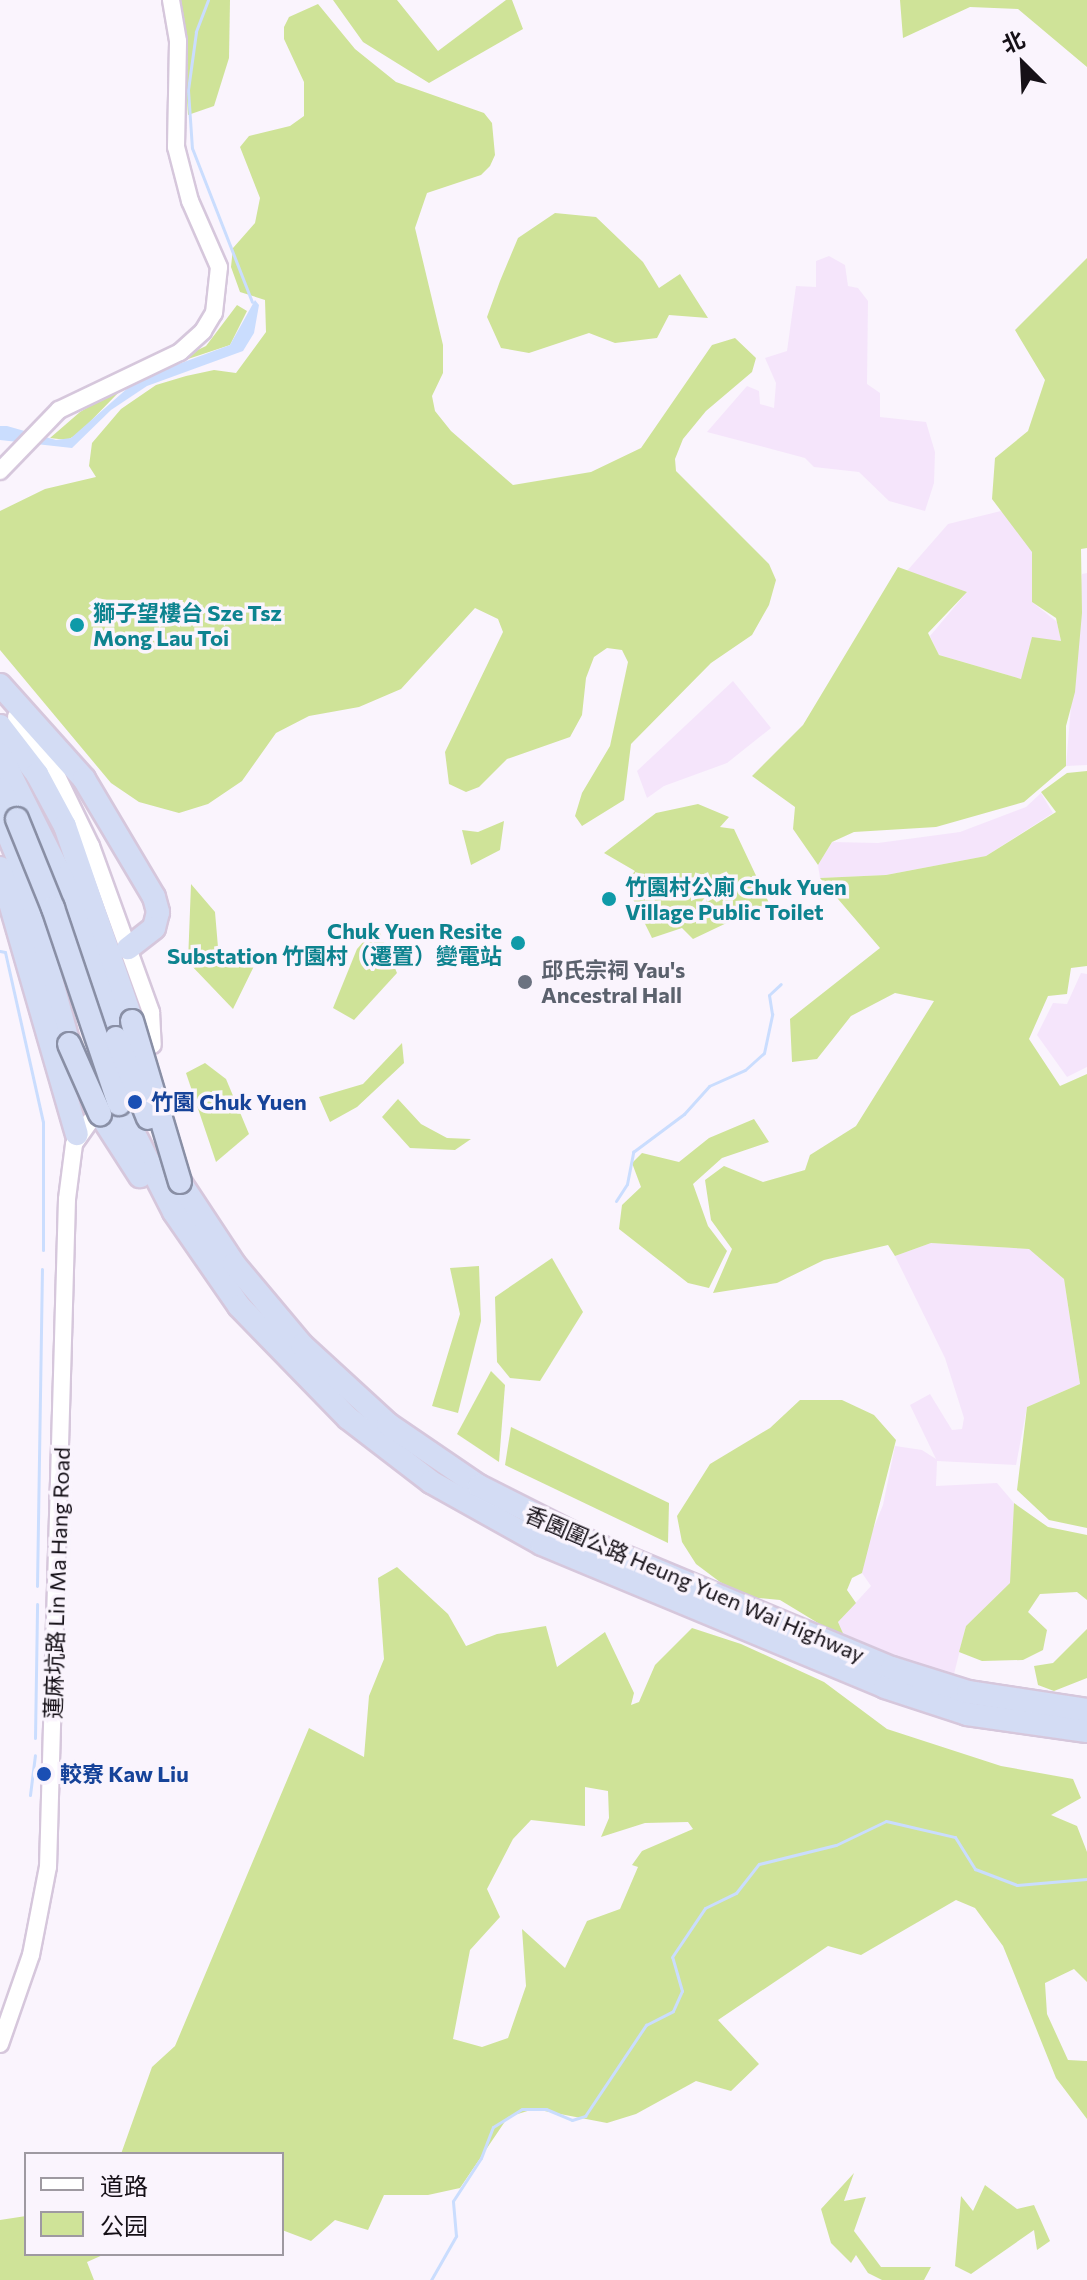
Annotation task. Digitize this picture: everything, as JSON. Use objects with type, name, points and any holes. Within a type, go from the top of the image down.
[{"type":"highway","points":[[0,685],[44,729],[105,810],[156,901],[154,928],[128,948]]},
{"type":"highway","points":[[0,726],[48,792],[78,857],[117,965],[180,1182]]},
{"type":"highway","name":"香園圍公路 Heung Yuen Wai Highway","points":[[0,754],[49,847],[128,1071],[180,1182],[234,1264],[302,1345],[388,1424],[479,1486],[596,1545],[892,1668],[980,1695],[1087,1710]]},
{"type":"highway","name":"香園圍公路 Heung Yuen Wai Highway","points":[[0,789],[45,886],[125,1120],[188,1236],[239,1306],[317,1390],[396,1457],[486,1515],[571,1557],[912,1697],[995,1720],[1087,1731]]},
{"type":"highway","points":[[0,815],[18,858],[69,1044],[104,1123],[188,1236]]},
{"type":"highway","points":[[0,868],[84,1128]]},
{"type":"street","points":[[2,468],[39,426],[79,397],[189,345],[209,323],[218,302],[217,256],[190,201],[177,160],[178,41],[171,0]]},
{"type":"street","points":[[0,697],[74,808],[151,1012],[153,1045]]},
{"type":"street","name":"蓮麻坑路 Lin Ma Hang Road","points":[[0,2044],[31,1955],[48,1867],[67,1199],[84,1128]]},
{"type":"shaded area","points":[[829,256],[845,265],[848,286],[858,288],[868,301],[867,384],[880,393],[880,417],[926,422],[935,452],[934,483],[925,511],[889,501],[859,472],[814,467],[805,458],[707,432],[747,386],[759,391],[760,404],[774,408],[776,383],[765,358],[787,351],[796,286],[816,287],[816,261]]},
{"type":"shaded area","points":[[1001,511],[1038,551],[1032,602],[1057,622],[1061,641],[1021,679],[939,655],[930,636],[967,592],[907,571],[948,524]]},
{"type":"shaded area","points":[[1087,573],[1087,765],[1066,766],[1082,574]]},
{"type":"shaded area","points":[[733,681],[771,728],[727,763],[664,786],[647,798],[637,771]]},
{"type":"shaded area","points":[[1041,793],[1053,813],[986,856],[886,875],[820,878],[818,865],[832,842],[878,843],[960,832],[1026,807]]},
{"type":"shaded area","points":[[1081,973],[1087,974],[1087,1067],[1067,1077],[1037,1035],[1053,1003],[1067,1004]]},
{"type":"shaded area","points":[[931,1243],[1029,1249],[1064,1279],[1080,1384],[1027,1407],[1016,1465],[937,1461],[936,1486],[997,1483],[1014,1503],[1011,1583],[966,1626],[954,1674],[846,1640],[838,1622],[871,1586],[862,1573],[867,1544],[883,1505],[895,1446],[922,1450],[936,1459],[910,1405],[930,1394],[952,1430],[962,1429],[964,1418],[945,1358],[895,1256]]},
{"type":"green space","points":[[180,0],[230,0],[229,58],[214,106],[188,115]]},
{"type":"green space","points":[[333,0],[397,0],[438,51],[506,0],[512,0],[523,29],[429,83],[363,42]]},
{"type":"green space","points":[[900,0],[1087,0],[1087,67],[1018,9],[970,7],[903,38]]},
{"type":"green space","points":[[318,4],[355,49],[396,82],[484,113],[492,123],[495,155],[490,166],[481,175],[427,193],[415,228],[443,345],[443,373],[432,396],[435,411],[451,431],[513,485],[591,472],[641,448],[712,345],[735,338],[756,358],[752,372],[706,411],[683,439],[675,459],[676,471],[769,564],[776,580],[769,605],[752,635],[711,663],[631,744],[624,800],[582,826],[575,816],[582,793],[610,746],[628,662],[622,650],[607,648],[594,657],[586,678],[582,715],[570,737],[507,759],[479,787],[466,792],[449,784],[445,752],[503,632],[498,619],[475,608],[401,689],[359,707],[309,716],[276,733],[242,781],[208,804],[179,813],[139,802],[111,783],[0,650],[0,511],[45,489],[96,477],[89,466],[92,443],[121,409],[156,385],[214,370],[236,373],[266,332],[265,300],[240,292],[231,267],[233,248],[255,223],[260,198],[240,147],[249,136],[290,126],[304,116],[304,82],[284,39],[284,27],[289,17]]},
{"type":"green space","points":[[555,213],[596,217],[643,262],[659,288],[680,274],[708,318],[669,315],[657,338],[615,343],[589,333],[529,353],[501,348],[487,317],[500,281],[518,238]]},
{"type":"green space","points":[[1087,258],[1087,548],[1081,549],[1082,613],[1075,692],[1066,726],[1066,766],[1024,802],[936,827],[854,832],[832,842],[818,865],[793,829],[795,807],[752,776],[803,725],[898,567],[967,592],[928,633],[939,655],[1021,679],[1032,637],[1061,641],[1056,618],[1032,602],[1032,552],[992,499],[995,458],[1028,431],[1045,380],[1015,330]]},
{"type":"green space","points":[[237,305],[247,311],[230,345],[161,368],[119,392],[78,434],[67,440],[50,438],[80,412],[125,385],[206,346]]},
{"type":"green space","points":[[1087,771],[1087,966],[1071,968],[1067,994],[1048,996],[1029,1039],[1060,1086],[1087,1074],[1087,1528],[1049,1520],[1017,1490],[1027,1407],[1080,1384],[1064,1279],[1029,1249],[931,1243],[895,1256],[888,1245],[824,1260],[777,1283],[713,1293],[732,1249],[711,1220],[705,1180],[724,1166],[763,1182],[805,1170],[810,1155],[856,1126],[934,1001],[895,993],[851,1016],[817,1059],[792,1062],[790,1019],[880,948],[820,878],[886,875],[986,856],[1056,812],[1041,792],[1067,773]]},
{"type":"green space","points":[[698,804],[729,817],[720,827],[734,829],[769,903],[693,939],[682,928],[652,938],[625,883],[635,871],[604,853],[656,813]]},
{"type":"green space","points":[[504,821],[500,850],[471,865],[462,830],[478,832]]},
{"type":"green space","points":[[191,884],[215,912],[219,959],[256,962],[233,1009],[188,962]]},
{"type":"green space","points":[[377,926],[397,973],[354,1020],[333,1008],[357,949]]},
{"type":"green space","points":[[402,1043],[404,1063],[357,1107],[330,1122],[319,1097],[363,1084]]},
{"type":"green space","points":[[205,1063],[226,1079],[249,1134],[216,1162],[186,1073]]},
{"type":"green space","points":[[398,1099],[421,1124],[447,1138],[471,1139],[455,1150],[410,1148],[382,1117]]},
{"type":"green space","points":[[754,1119],[769,1142],[722,1158],[693,1184],[708,1226],[727,1251],[709,1288],[688,1283],[619,1229],[622,1205],[641,1187],[632,1163],[642,1153],[679,1162],[709,1138]]},
{"type":"green space","points":[[552,1258],[583,1312],[540,1381],[510,1378],[497,1362],[495,1297]]},
{"type":"green space","points":[[479,1266],[481,1321],[458,1413],[432,1406],[460,1314],[450,1268]]},
{"type":"green space","points":[[491,1371],[505,1385],[499,1462],[457,1434]]},
{"type":"green space","points":[[800,1400],[842,1400],[874,1415],[896,1440],[862,1573],[852,1578],[847,1590],[856,1603],[838,1622],[846,1640],[780,1600],[748,1597],[720,1582],[696,1564],[682,1542],[677,1516],[710,1464],[770,1428]]},
{"type":"green space","points":[[511,1427],[669,1503],[668,1543],[505,1465]]},
{"type":"green space","points":[[1014,1503],[1048,1527],[1087,1535],[1087,1600],[1077,1592],[1040,1594],[1028,1612],[1047,1630],[1043,1650],[1023,1660],[982,1661],[959,1652],[966,1626],[1010,1583]]},
{"type":"green space","points":[[397,1567],[448,1614],[466,1646],[497,1634],[546,1626],[557,1667],[605,1632],[634,1693],[631,1705],[639,1702],[655,1665],[692,1628],[741,1644],[824,1682],[887,1729],[1001,1766],[1073,1779],[1081,1798],[1051,1815],[1077,1826],[1087,1852],[1087,1982],[1074,1969],[1045,1983],[1047,2014],[1068,2060],[1087,2061],[1087,2119],[1056,2078],[1003,1946],[975,1908],[956,1900],[861,1955],[828,1946],[718,2020],[759,2064],[731,2091],[696,2081],[636,2114],[607,2123],[534,2109],[508,2117],[460,2188],[428,2195],[384,2195],[368,2230],[335,2220],[311,2241],[284,2231],[284,2152],[122,2152],[152,2067],[175,2046],[309,1728],[364,1757],[369,1696],[384,1659],[378,1578]],"holes":[[[585,1787],[608,1791],[609,1818],[601,1837],[645,1823],[688,1822],[693,1829],[642,1851],[632,1865],[638,1867],[620,1909],[587,1921],[565,1968],[522,1929],[526,1986],[508,2038],[482,2047],[453,2039],[470,1950],[500,1917],[487,1889],[513,1839],[531,1820],[585,1826]]]},
{"type":"green space","points":[[1087,1629],[1087,1678],[1054,1691],[1038,1685],[1034,1666],[1053,1663]]},
{"type":"green space","points":[[854,2173],[844,2201],[866,2197],[854,2231],[881,2267],[931,2267],[924,2280],[882,2280],[868,2273],[856,2255],[851,2263],[831,2243],[821,2209]]},
{"type":"green space","points":[[985,2185],[1017,2209],[1034,2205],[1050,2241],[1037,2250],[1034,2230],[971,2274],[955,2266],[961,2196],[973,2211]]},
{"type":"green space","points":[[24,2216],[24,2256],[100,2256],[87,2262],[94,2280],[0,2280],[0,2220]]},
{"type":"water","points":[[255,300],[259,305],[254,333],[243,351],[147,386],[111,410],[72,448],[0,440],[0,426],[56,440],[71,438],[138,379],[230,345]]},
{"type":"waterway","points":[[208,0],[196,32],[188,90],[192,148],[252,302]]},
{"type":"waterway","points":[[0,951],[5,952],[43,1122],[43,1250]]},
{"type":"waterway","points":[[616,1201],[627,1184],[633,1152],[684,1114],[709,1086],[745,1070],[764,1053],[772,1014],[769,995],[781,984]]},
{"type":"waterway","points":[[37,1586],[42,1269]]},
{"type":"waterway","points":[[35,1738],[37,1604]]},
{"type":"waterway","points":[[30,1795],[35,1755]]},
{"type":"waterway","points":[[431,2280],[456,2236],[453,2201],[481,2158],[493,2127],[522,2109],[546,2109],[572,2120],[585,2116],[646,2025],[673,2011],[682,1991],[672,1957],[705,1908],[736,1893],[759,1864],[836,1845],[886,1821],[955,1837],[975,1869],[1017,1885],[1087,1879]]},
{"type":"place","name":"獅子望樓台 Sze Tsz Mong Lau Toi","points":[[77,625]]},
{"type":"place","name":"竹園村公廁 Chuk Yuen Village Public Toilet","points":[[609,899]]},
{"type":"place","name":"Chuk Yuen Resite Substation 竹園村（遷置）變電站","points":[[518,943]]},
{"type":"place","name":"邱氏宗祠 Yau's Ancestral Hall","points":[[525,982]]},
{"type":"place","name":"竹園 Chuk Yuen","points":[[135,1102]]},
{"type":"place","name":"較寮 Kaw Liu","points":[[44,1774]]}]
